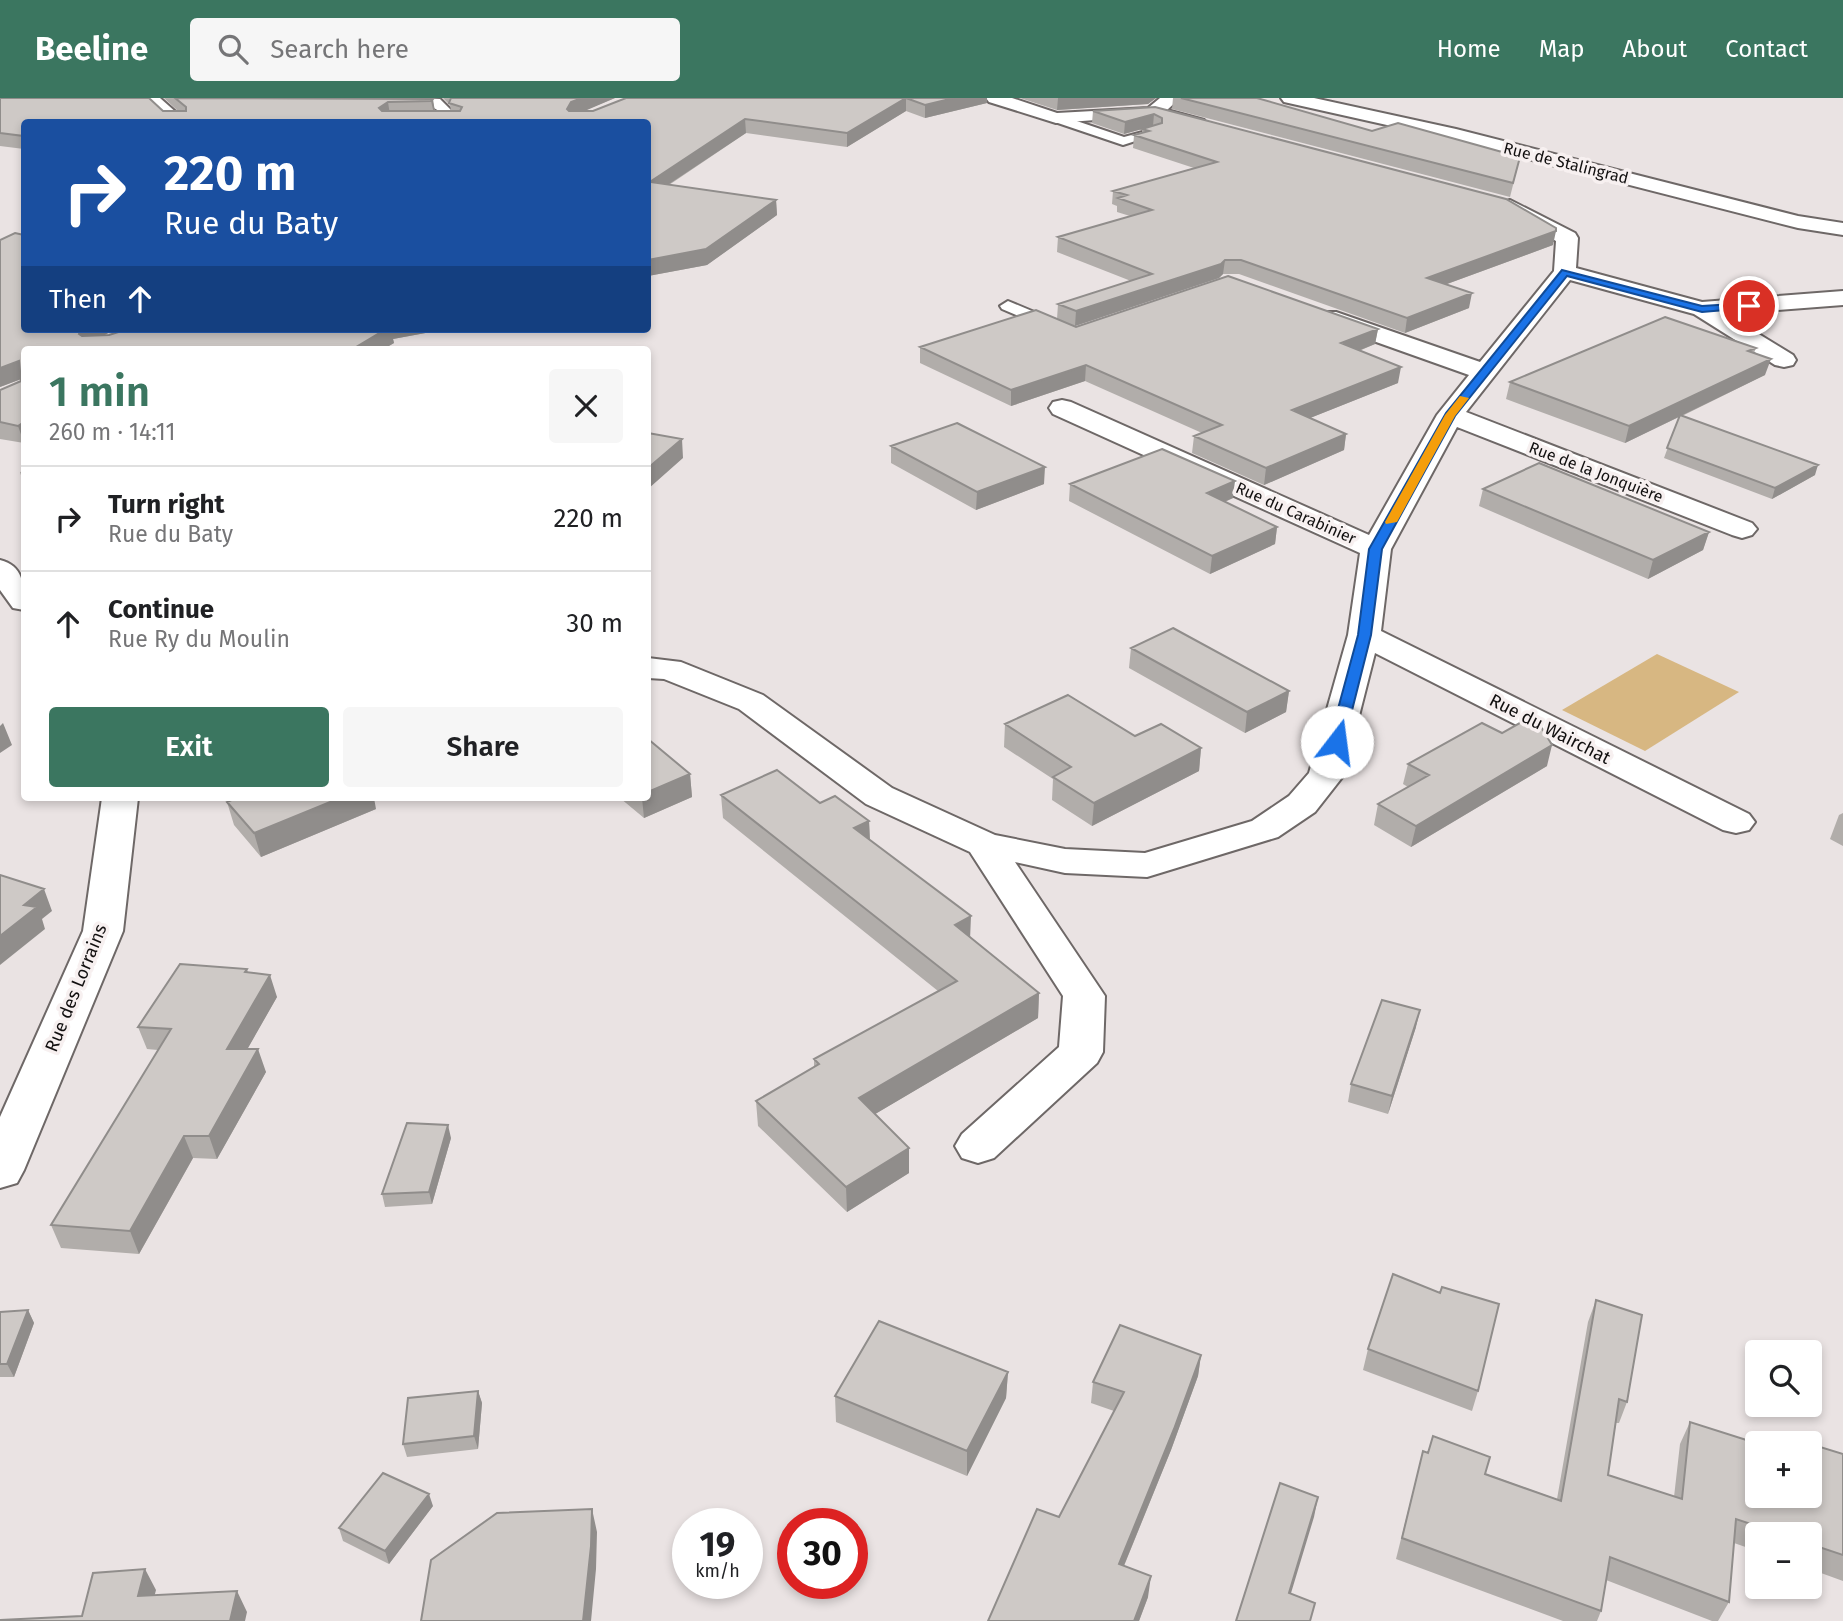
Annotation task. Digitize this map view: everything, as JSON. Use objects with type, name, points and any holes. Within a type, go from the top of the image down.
[{"type":"street","points":[[149,98],[174,119]]},
{"type":"street","points":[[995,98],[1056,118],[1154,112],[1221,130]]},
{"type":"street","points":[[1154,112],[1171,98]]},
{"type":"street","name":"Rue de Stalingrad","points":[[1290,98],[1443,132],[1798,222],[1843,229]]},
{"type":"street","points":[[651,668],[669,669],[751,702],[879,796],[984,844],[1065,862],[1147,865],[1265,829],[1302,804],[1325,775],[1364,635],[1376,549],[1450,415],[1565,272],[1567,238],[1511,206],[1487,200]]},
{"type":"street","points":[[1565,272],[1702,309],[1784,360]]},
{"type":"street","points":[[1702,309],[1843,298]]},
{"type":"street","points":[[1307,309],[1485,372]]},
{"type":"street","name":"Rue du Carabinier","points":[[1062,408],[1376,549]]},
{"type":"street","name":"Rue de la Jonquière","points":[[1450,415],[1742,529]]},
{"type":"street","points":[[0,569],[21,597]]},
{"type":"street","name":"Rue du Wairchat","points":[[1364,635],[1735,822]]},
{"type":"street","name":"Rue des Lorrains","points":[[0,1170],[103,931],[120,801]]},
{"type":"street","points":[[978,1146],[1081,1052],[1084,996],[984,844]]},
{"type":"lane","points":[[423,98],[436,102],[446,111],[440,119]]},
{"type":"lane","points":[[1056,118],[1123,141],[1154,133]]},
{"type":"lane","points":[[1008,306],[1074,335]]},
{"type":"shaded area","points":[[1657,654],[1739,692],[1645,751],[1562,710]]},
{"type":"building","points":[[0,98],[149,98],[163,111],[186,111],[186,107],[175,98],[433,99],[388,102],[379,108],[382,111],[460,111],[462,107],[449,103],[451,98],[582,98],[571,102],[567,109],[593,111],[626,98],[906,98],[847,133],[745,119],[651,181],[651,119],[21,119],[21,136],[0,133]]},
{"type":"building","points":[[906,98],[954,98],[925,105]]},
{"type":"building","points":[[1181,98],[1257,98],[1372,131],[1398,123],[1520,157],[1513,183]]},
{"type":"building","points":[[1155,107],[1506,199],[1556,228],[1556,231],[1427,278],[1472,293],[1407,318],[1241,260],[1225,260],[1221,264],[1076,311],[1058,304],[1152,274],[1058,237],[1152,210],[1118,198],[1127,195],[1113,191],[1217,162],[1134,135],[1149,131],[1142,129],[1162,123],[1162,118],[1154,114],[1125,122],[1093,111]]},
{"type":"building","points":[[651,182],[776,200],[706,249],[651,259]]},
{"type":"building","points":[[15,233],[21,234],[21,333],[80,333],[82,336],[115,333],[379,333],[358,346],[21,346],[21,381],[19,361],[0,368],[0,240]]},
{"type":"building","points":[[1228,276],[1378,329],[1341,343],[1401,367],[1292,410],[1346,434],[1266,468],[1194,436],[1222,425],[1086,365],[1011,390],[920,347],[1036,310],[1076,327]]},
{"type":"building","points":[[1665,317],[1756,348],[1748,351],[1771,359],[1629,426],[1510,382]]},
{"type":"building","points":[[21,381],[21,424],[18,426],[0,422],[0,390]]},
{"type":"building","points":[[1680,415],[1818,465],[1775,488],[1667,448]]},
{"type":"building","points":[[957,423],[1045,467],[977,492],[891,446]]},
{"type":"building","points":[[651,434],[682,439],[651,465]]},
{"type":"building","points":[[1162,449],[1235,481],[1207,493],[1277,527],[1212,556],[1070,484]]},
{"type":"building","points":[[1539,463],[1709,532],[1653,560],[1483,489]]},
{"type":"building","points":[[1173,628],[1289,691],[1247,712],[1131,648]]},
{"type":"building","points":[[1068,695],[1135,736],[1161,724],[1201,748],[1094,803],[1053,777],[1071,767],[1005,724]]},
{"type":"building","points":[[1534,715],[1552,745],[1416,826],[1378,804],[1429,775],[1408,764],[1482,723],[1502,733]]},
{"type":"building","points":[[651,742],[690,774],[651,791]]},
{"type":"building","points":[[777,770],[820,803],[835,796],[869,821],[854,828],[971,916],[955,925],[1039,993],[859,1098],[909,1148],[846,1187],[756,1101],[819,1064],[814,1059],[957,981],[721,795]]},
{"type":"building","points":[[229,801],[333,801],[254,833],[227,802]]},
{"type":"building","points":[[0,875],[44,889],[24,905],[37,907],[0,936]]},
{"type":"building","points":[[180,964],[247,969],[245,972],[270,975],[227,1049],[258,1049],[209,1136],[184,1136],[130,1231],[51,1225],[171,1029],[138,1027]]},
{"type":"building","points":[[1382,1000],[1420,1010],[1392,1096],[1351,1084]]},
{"type":"building","points":[[407,1123],[448,1125],[429,1192],[382,1194]]},
{"type":"building","points":[[1393,1274],[1440,1293],[1442,1287],[1499,1304],[1478,1391],[1368,1349]]},
{"type":"building","points":[[1596,1300],[1642,1315],[1627,1402],[1619,1399],[1608,1475],[1682,1499],[1690,1422],[1745,1440],[1745,1508],[1822,1508],[1822,1448],[1843,1454],[1843,1555],[1822,1548],[1822,1522],[1745,1522],[1736,1519],[1729,1602],[1610,1557],[1601,1611],[1402,1538],[1423,1451],[1428,1453],[1433,1436],[1490,1457],[1485,1474],[1561,1501]]},
{"type":"building","points":[[28,1310],[7,1364],[0,1364],[0,1312]]},
{"type":"building","points":[[879,1321],[1008,1372],[967,1451],[835,1396]]},
{"type":"building","points":[[1120,1325],[1201,1355],[1119,1564],[1151,1576],[1134,1621],[988,1621],[1037,1509],[1059,1517],[1124,1392],[1093,1382]]},
{"type":"building","points":[[478,1391],[474,1436],[403,1444],[408,1398]]},
{"type":"building","points":[[383,1473],[429,1494],[385,1551],[339,1528]]},
{"type":"building","points":[[1280,1483],[1318,1497],[1289,1593],[1315,1603],[1310,1621],[1236,1621]]},
{"type":"building","points":[[592,1509],[583,1621],[421,1621],[431,1560],[497,1513]]},
{"type":"building","points":[[145,1569],[138,1596],[237,1591],[230,1621],[0,1621],[82,1616],[93,1573]]},
{"type":"slow traffic","points":[[1391,522],[1450,415],[1464,398]]},
{"type":"route","points":[[1337,742],[1364,635],[1376,549],[1450,415],[1565,272],[1702,309],[1749,306]]}]
